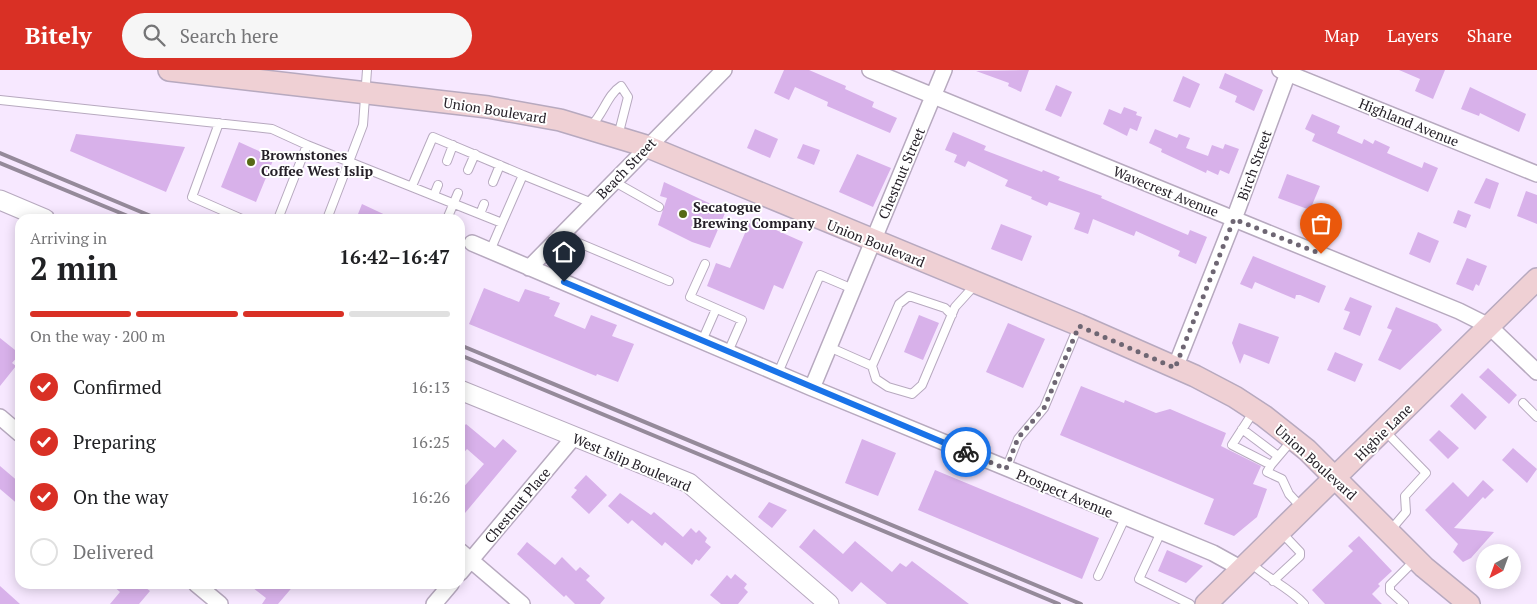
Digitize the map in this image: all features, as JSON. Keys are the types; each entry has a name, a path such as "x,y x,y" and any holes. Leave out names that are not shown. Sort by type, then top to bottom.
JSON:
{"main road":[{"name":"Union Boulevard","path":"169,70 488,107 589,128 646,146 872,242 1079,326 1216,386 1255,409 1294,438 1416,559 1469,604"},
{"name":"Higbie Lane","path":"1206,604 1304,510 1537,279"}],"street":[{"name":"Beach Street","path":"529,268 646,146 724,70"},
{"name":"Wavecrest Avenue","path":"870,70 1459,311 1489,326 1537,372"},
{"name":"Chestnut Street","path":"812,388 944,70"},
{"name":"Highland Avenue","path":"1284,72 1537,174"},
{"name":"Birch Street","path":"1175,368 1234,219 1284,72"},
{"path":"0,200 33,214"},
{"name":"Prospect Avenue","path":"472,243 1006,469 1246,565"},
{"name":"West Islip Boulevard","path":"465,392 689,483 829,604"},
{"path":"0,417 15,430"},
{"name":"Chestnut Place","path":"465,556 574,437"},
{"path":"465,556 522,604"},
{"path":"202,589 220,604"},
{"path":"434,604 447,589"}],"lane":[{"path":"328,214 363,125 367,70"},
{"path":"589,128 604,111 612,92 621,86 628,96 618,136"},
{"path":"0,100 272,129 307,145 502,223"},
{"path":"219,124 192,197 231,214"},
{"path":"412,186 433,137 592,203"},
{"path":"280,214 307,145"},
{"path":"447,161 453,145"},
{"path":"468,170 475,154"},
{"path":"493,182 500,165"},
{"path":"490,251 523,175"},
{"path":"613,181 659,207"},
{"path":"434,196 438,185"},
{"path":"449,214 458,193"},
{"path":"480,214 484,204"},
{"path":"560,235 669,281"},
{"path":"705,264 690,297 742,320 728,352"},
{"path":"778,373 820,275 852,289"},
{"path":"952,315 945,308 908,296 899,304 872,366 876,379 888,387 912,394 922,385 952,315 955,307 976,283"},
{"path":"702,341 716,309"},
{"path":"1006,469 1018,438 1044,408 1079,326"},
{"path":"829,347 872,366"},
{"path":"1523,403 1537,418"},
{"path":"1255,409 1232,445 1271,465"},
{"path":"1242,429 1278,456"},
{"path":"1384,430 1426,473 1405,496 1406,512 1389,532"},
{"path":"1294,438 1267,472 1282,479 1289,494 1304,510"},
{"path":"1098,576 1125,518"},
{"path":"1274,581 1300,556 1300,552 1281,531"},
{"path":"1161,532 1139,579 1190,604"},
{"path":"1404,604 1390,591 1390,585 1416,559"},
{"path":"1246,565 1291,591 1304,604"}],"building":[{"path":"784,70 809,70 846,86 845,89 874,102 872,107 897,118 890,133 827,106 828,102 795,87 789,100 774,93"},
{"path":"1029,70 1021,92 1008,86 1009,83 976,71"},
{"path":"1399,70 1445,70 1433,99 1415,91 1420,79"},
{"path":"1225,73 1263,90 1254,111 1235,102 1237,96 1219,88"},
{"path":"1183,76 1200,84 1190,108 1173,101"},
{"path":"1056,85 1072,92 1061,117 1045,110"},
{"path":"1470,87 1526,114 1519,132 1480,113 1479,116 1461,109"},
{"path":"1124,107 1137,112 1136,115 1142,117 1137,131 1130,128 1127,136 1103,124 1109,109 1121,114"},
{"path":"1312,114 1340,126 1337,133 1362,144 1364,139 1373,144 1375,140 1390,147 1387,153 1422,168 1424,162 1438,168 1428,192 1312,141 1315,134 1305,129"},
{"path":"755,129 778,139 770,158 747,148"},
{"path":"1155,129 1177,138 1179,134 1190,138 1186,148 1208,156 1212,145 1223,149 1225,144 1239,149 1229,174 1220,170 1218,175 1207,170 1206,173 1161,152 1162,149 1149,143"},
{"path":"953,132 986,146 984,150 1060,177 1058,180 1102,196 1101,198 1188,235 1190,230 1207,237 1196,264 1178,256 1180,251 1136,231 1134,236 1093,219 1088,234 1074,229 1080,213 1049,202 1047,206 1031,199 1032,197 1005,186 1008,180 968,161 965,167 954,162 957,155 945,150"},
{"path":"76,134 185,147 166,192 70,151"},
{"path":"239,142 274,158 256,202 221,187"},
{"path":"803,144 820,150 814,165 797,158"},
{"path":"857,154 891,168 873,207 839,192"},
{"path":"1287,174 1320,186 1310,210 1278,198"},
{"path":"1486,178 1499,183 1490,209 1474,203"},
{"name":"Secatogue Brewing Company","path":"664,182 726,211 710,248 692,242 658,225 667,198 660,196"},
{"path":"1526,191 1537,195 1537,224 1517,216"},
{"path":"362,204 383,214 358,214"},
{"path":"1458,210 1471,215 1466,228 1453,223"},
{"path":"751,219 803,242 783,289 774,285 764,310 707,286 716,263 730,268"},
{"path":"1001,224 1032,236 1022,261 991,249"},
{"path":"1418,232 1439,241 1430,263 1409,254"},
{"path":"1253,256 1326,286 1319,303 1300,295 1296,295 1295,299 1255,282 1252,289 1240,284"},
{"path":"1467,258 1487,266 1479,286 1476,284 1473,291 1456,284"},
{"path":"484,288 519,302 525,289 550,297 549,299 560,303 554,316 585,329 591,315 617,325 612,336 634,344 618,382 597,374 596,376 469,324"},
{"path":"1350,297 1372,306 1360,336 1343,329 1350,312 1344,310"},
{"path":"1396,307 1437,324 1442,330 1400,370 1378,360 1392,330 1387,328"},
{"path":"919,315 939,323 923,360 904,352"},
{"path":"1008,323 1045,339 1023,388 986,372"},
{"path":"1239,323 1279,337 1269,364 1244,354 1240,364 1232,343"},
{"path":"0,338 15,350 15,360 12,363 15,367 0,386"},
{"path":"1335,352 1363,364 1355,382 1327,370"},
{"path":"1488,368 1517,395 1509,404 1479,377"},
{"path":"1081,386 1124,403 1125,400 1156,413 1170,409 1226,433 1221,446 1261,466 1253,484 1267,489 1257,517 1234,536 1204,524 1214,499 1060,435"},
{"path":"1462,393 1487,417 1475,430 1450,406"},
{"path":"466,424 495,448 503,439 517,451 465,513 465,485 484,464 467,449 465,451"},
{"path":"1439,430 1459,448 1448,459 1429,440"},
{"path":"862,439 896,453 878,496 845,483"},
{"path":"1513,448 1537,469 1527,483 1502,460"},
{"path":"0,466 15,479 15,502 0,489"},
{"path":"935,470 1099,538 1082,579 918,510"},
{"path":"586,475 607,495 589,514 571,497 577,490 574,488"},
{"path":"1483,480 1494,490 1485,499 1483,497 1454,528 1494,532 1483,544 1476,544 1476,552 1471,558 1463,562 1453,552 1458,544 1425,510 1453,482 1468,497"},
{"path":"620,493 651,515 654,512 683,537 691,528 696,533 699,530 707,538 705,542 711,547 699,561 696,559 692,565 665,542 662,546 632,520 628,524 608,506"},
{"path":"769,502 787,510 772,528 758,517"},
{"path":"814,529 843,554 855,541 892,572 900,563 906,567 912,561 969,604 887,604 861,582 852,592 799,547"},
{"path":"1359,536 1392,571 1378,584 1380,586 1372,594 1382,604 1325,604 1312,590 1353,551 1348,546"},
{"path":"527,542 555,565 562,557 576,571 580,567 590,576 586,580 605,598 600,604 575,604 566,595 564,597 517,554"},
{"path":"1167,550 1203,566 1186,583 1158,571"},
{"path":"735,574 747,584 744,588 748,592 738,604 721,604 710,595 727,575 731,579"},
{"path":"0,586 20,604 0,604"},
{"path":"117,589 147,589 150,591 139,604 110,604 120,592"},
{"path":"254,589 291,589 278,604 262,604 266,598"}],"railway":[{"path":"0,153 146,214"},
{"path":"0,163 123,214"},
{"path":"465,347 1081,604"},
{"path":"465,357 1059,604"}],"way so far":[{"path":"966,452 1006,469 1018,438 1044,408 1079,326 1175,368 1234,219 1321,254"}],"place":[{"name":"Brownstones Coffee West Islip","path":"251,162"},
{"name":"Secatogue Brewing Company","path":"683,214"}],"route":[{"path":"564,282 966,452"}]}
